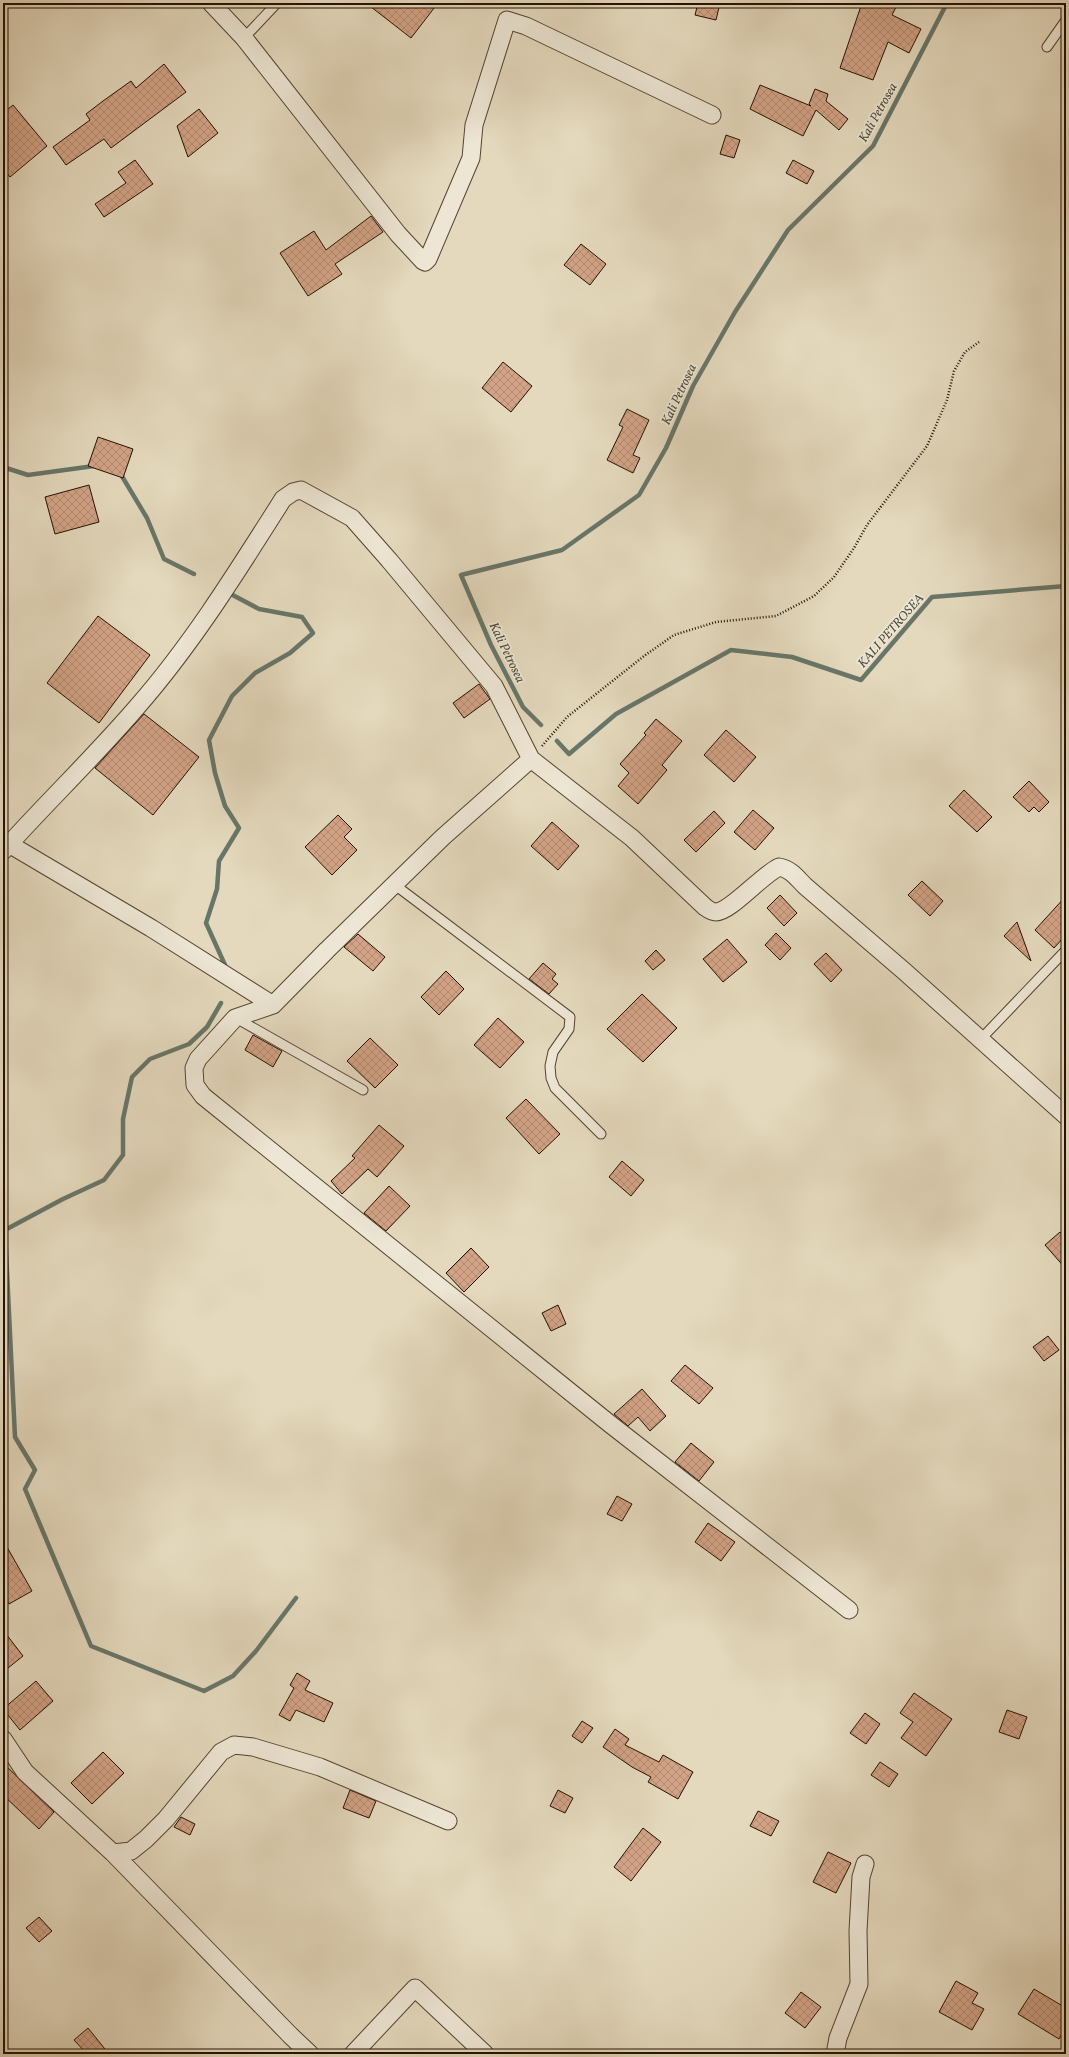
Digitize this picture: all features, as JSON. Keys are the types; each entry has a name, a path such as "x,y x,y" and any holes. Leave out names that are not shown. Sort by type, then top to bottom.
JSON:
{"street":[{"path":"211,3 244,38 398,234 425,262 471,158 474,125 507,20 526,26 712,115"},
{"path":"273,1005 151,928 6,847 138,706 175,661 238,570 283,499 293,492 301,490 352,518 389,560 494,686 530,759 632,838 710,911 720,911 764,876 779,867 785,868 794,874 805,886 1064,1110"},
{"path":"530,759 443,837 273,1005 235,1018 198,1059 194,1068 195,1085 203,1096 610,1424 849,1610"},
{"path":"3,1739 25,1772 113,1853 290,2036 310,2054"},
{"path":"113,1853 131,1851 146,1839 175,1808 221,1752 234,1745 253,1747 320,1767 448,1821"},
{"path":"835,2054 838,2038 859,1984 858,1931 861,1877 865,1864"},
{"path":"353,2054 415,1988 485,2054"}],"lane":[{"path":"244,38 277,3"},
{"path":"1047,47 1066,20"},
{"path":"395,886 570,1017 569,1029 553,1052 550,1066 551,1078 555,1088 601,1134"},
{"path":"981,1039 1066,950"},
{"path":"235,1018 363,1090"}],"path":[{"path":"530,759 568,717 638,661 674,635 716,622 776,616 814,596 834,577 854,548 867,525 927,446 947,400 954,370 964,352 979,342"}],"building":[{"path":"366,3 438,3 411,38"},
{"path":"698,3 720,3 716,20 695,15"},
{"path":"862,3 886,3 896,7 892,15 921,29 909,53 888,42 873,80 840,68"},
{"path":"164,64 186,92 111,148 104,139 66,165 53,147 90,120 86,114 103,101 131,81 136,88"},
{"path":"760,85 811,106 809,104 815,89 828,94 826,101 848,119 839,130 816,110 803,136 750,109"},
{"path":"13,105 47,146 10,177 3,168 3,113"},
{"path":"199,109 218,133 188,157 177,126"},
{"path":"726,135 740,140 734,158 720,154"},
{"path":"135,160 153,184 104,217 95,204 126,183 118,172"},
{"path":"793,160 814,171 807,184 786,173"},
{"path":"371,216 383,232 335,264 342,274 308,296 280,253 314,231 326,250"},
{"path":"581,244 606,264 590,285 564,265"},
{"path":"503,362 532,386 511,412 482,388"},
{"path":"627,409 649,420 633,455 640,458 633,473 607,460 623,427 619,425"},
{"path":"98,437 133,449 123,478 88,466"},
{"path":"89,485 99,522 55,534 45,497"},
{"path":"98,616 150,655 99,723 47,683"},
{"path":"479,684 490,699 464,718 453,703"},
{"path":"144,714 199,757 153,815 95,768"},
{"path":"656,719 682,741 662,765 667,770 638,804 618,786 629,773 620,764 646,735 644,733"},
{"path":"726,730 756,757 734,782 704,755"},
{"path":"1029,781 1049,802 1039,812 1034,807 1029,812 1013,797"},
{"path":"964,790 992,817 977,832 949,806"},
{"path":"753,810 774,828 755,850 734,832"},
{"path":"714,811 725,823 696,852 684,840"},
{"path":"338,815 352,829 344,837 357,850 332,875 305,847"},
{"path":"552,822 579,846 558,870 531,846"},
{"path":"922,881 943,901 930,916 908,895"},
{"path":"780,895 797,913 784,926 767,908"},
{"path":"1066,896 1066,935 1054,948 1035,930"},
{"path":"1017,922 1031,961 1004,936"},
{"path":"776,933 791,948 780,960 765,945"},
{"path":"358,934 385,957 373,971 344,947"},
{"path":"727,939 747,962 723,982 703,959"},
{"path":"656,950 665,960 653,970 645,961"},
{"path":"826,953 842,970 831,982 814,964"},
{"path":"543,963 556,974 552,979 558,984 549,994 529,979"},
{"path":"446,971 464,989 439,1015 421,997"},
{"path":"642,994 677,1028 643,1062 607,1029"},
{"path":"498,1018 524,1042 500,1068 474,1045"},
{"path":"253,1035 282,1051 273,1067 245,1050"},
{"path":"370,1038 398,1065 375,1088 347,1061"},
{"path":"526,1099 560,1134 539,1154 506,1118"},
{"path":"379,1125 404,1146 377,1177 368,1169 342,1194 331,1181 355,1158 352,1156"},
{"path":"622,1161 644,1180 631,1196 609,1177"},
{"path":"389,1186 410,1206 386,1231 364,1213"},
{"path":"1060,1232 1066,1239 1066,1269 1045,1245"},
{"path":"471,1248 489,1267 464,1292 446,1273"},
{"path":"558,1305 566,1324 551,1331 542,1313"},
{"path":"1048,1336 1059,1350 1044,1361 1033,1347"},
{"path":"685,1365 713,1388 699,1404 671,1381"},
{"path":"642,1389 666,1416 650,1431 638,1417 628,1426 614,1414"},
{"path":"691,1443 714,1462 699,1481 675,1462"},
{"path":"617,1496 632,1504 622,1521 607,1514"},
{"path":"708,1523 735,1542 721,1561 695,1542"},
{"path":"3,1540 32,1591 9,1604 3,1593"},
{"path":"3,1630 23,1656 3,1672"},
{"path":"297,1673 310,1681 305,1690 333,1703 324,1722 296,1710 290,1721 279,1715 294,1688 290,1685"},
{"path":"36,1681 53,1701 20,1730 3,1709"},
{"path":"914,1693 952,1719 926,1756 901,1738 913,1722 900,1713"},
{"path":"1007,1710 1027,1717 1019,1739 999,1732"},
{"path":"865,1713 880,1724 866,1744 850,1733"},
{"path":"582,1721 593,1728 582,1743 572,1736"},
{"path":"615,1729 629,1739 625,1745 659,1762 663,1755 693,1772 678,1799 648,1782 651,1777 632,1767 603,1747"},
{"path":"103,1752 124,1773 92,1804 71,1783"},
{"path":"880,1762 898,1774 889,1787 871,1775"},
{"path":"3,1763 54,1812 39,1829 3,1795"},
{"path":"350,1790 376,1801 369,1818 343,1808"},
{"path":"558,1790 573,1798 565,1813 550,1806"},
{"path":"758,1811 779,1821 771,1836 750,1826"},
{"path":"181,1817 195,1824 190,1835 174,1827"},
{"path":"643,1828 661,1842 631,1881 614,1867"},
{"path":"828,1852 851,1863 836,1893 813,1882"},
{"path":"39,1917 52,1931 39,1942 26,1928"},
{"path":"956,1981 978,1993 972,2003 984,2009 972,2030 939,2012"},
{"path":"1034,1989 1066,2008 1066,2027 1059,2039 1018,2014"},
{"path":"801,1992 821,2007 805,2028 785,2013"},
{"path":"88,2028 109,2054 87,2054 74,2040"}],"waterway":[{"name":"Kali Petrosea","path":"541,725 523,707 491,645 461,575 562,550 639,495 666,448 693,386 735,312 788,230 873,146 947,3"},
{"path":"3,467 28,475 94,466"},
{"path":"120,473 147,518 164,559 194,574"},
{"name":"KALI PETROSEA","path":"557,741 569,754 616,714 731,650 792,657 861,680 932,597 1066,586"},
{"path":"225,970 225,965 206,923 217,889 219,861 239,828 225,806 215,773 209,740 232,696 255,673 290,653 313,633 302,617 259,609 227,592"},
{"path":"221,1003 207,1027 189,1044 150,1059 132,1077 123,1119 123,1155 104,1180 63,1199 5,1230 15,1437 35,1470 25,1489 91,1646 204,1691 233,1676 256,1651 296,1598"}]}
